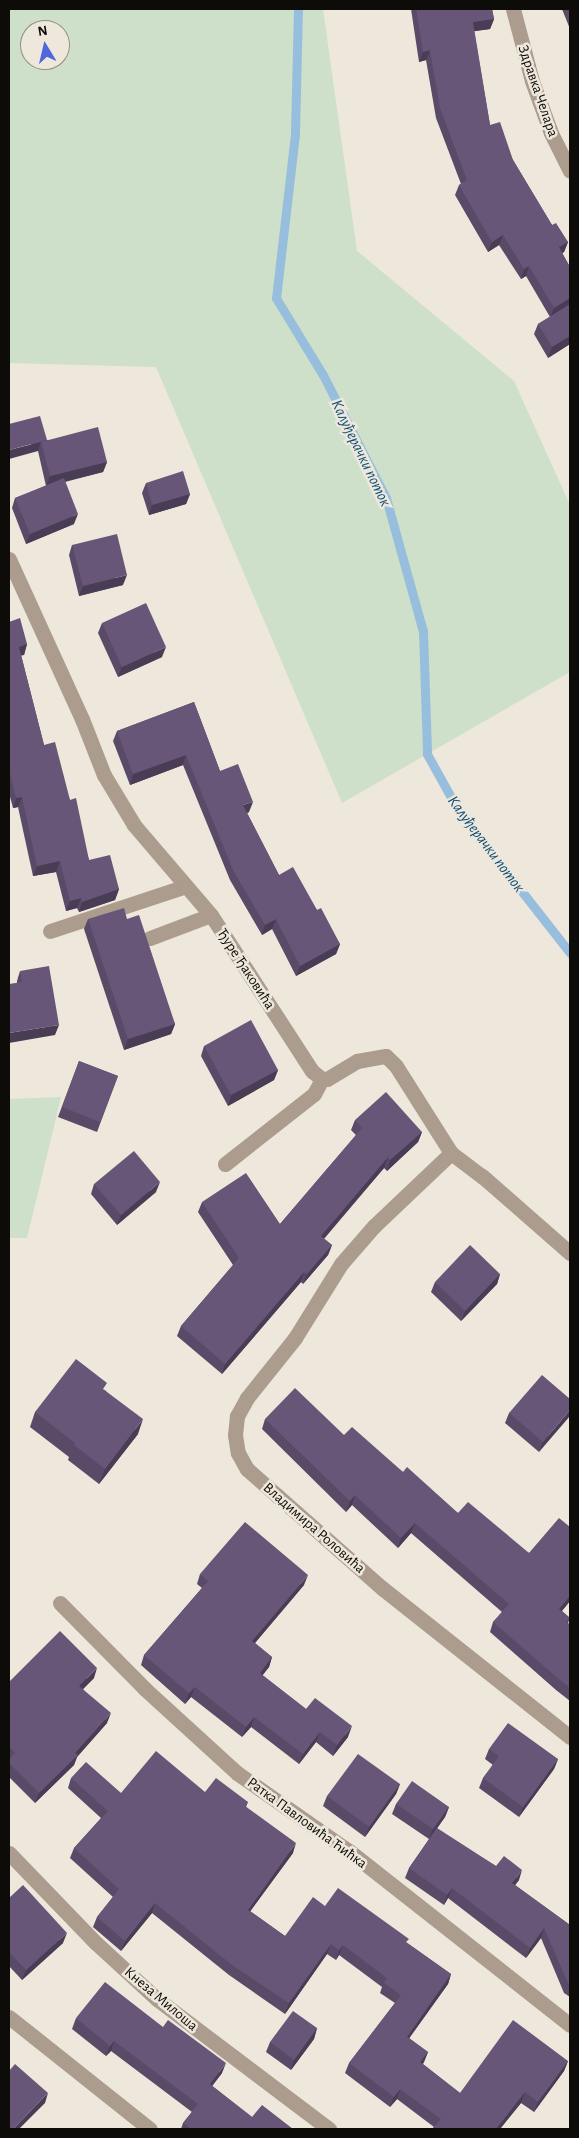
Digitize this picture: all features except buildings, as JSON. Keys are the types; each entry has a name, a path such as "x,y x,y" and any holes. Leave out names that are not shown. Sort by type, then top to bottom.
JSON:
{"street":[{"name":"Здравка Челара","path":"513,9 532,81 551,133 570,171"},
{"name":"Ђуре Ђаковића","path":"9,559 82,719 104,775 134,825 211,915 312,1072 322,1079"},
{"path":"50,931 186,886"},
{"path":"150,938 211,915"},
{"path":"225,1164 314,1094 322,1079 333,1078 357,1061 386,1056 396,1066 451,1153 482,1176 570,1253"},
{"name":"Владимира Роловића","path":"451,1153 374,1226 341,1264 295,1338 246,1398 237,1416 235,1435 238,1453 247,1469 382,1588 570,1736"},
{"name":"Ратка Павловића Ћићка","path":"60,1603 145,1689 237,1773 348,1851 570,2025"},
{"name":"Кнеза Милоша","path":"9,1853 96,1943 158,1999 328,2129"},
{"path":"9,2017 150,2129"}],"green space":[{"path":"9,9 323,9 357,251 514,381 570,505 570,672 342,803 156,367 9,363"},
{"path":"61,1097 27,1238 9,1238 9,1099"}],"waterway":[{"name":"Калуђерачки поток","path":"298,9 295,134 276,298 323,375 386,498 423,631 427,754 458,810 570,953"}]}
